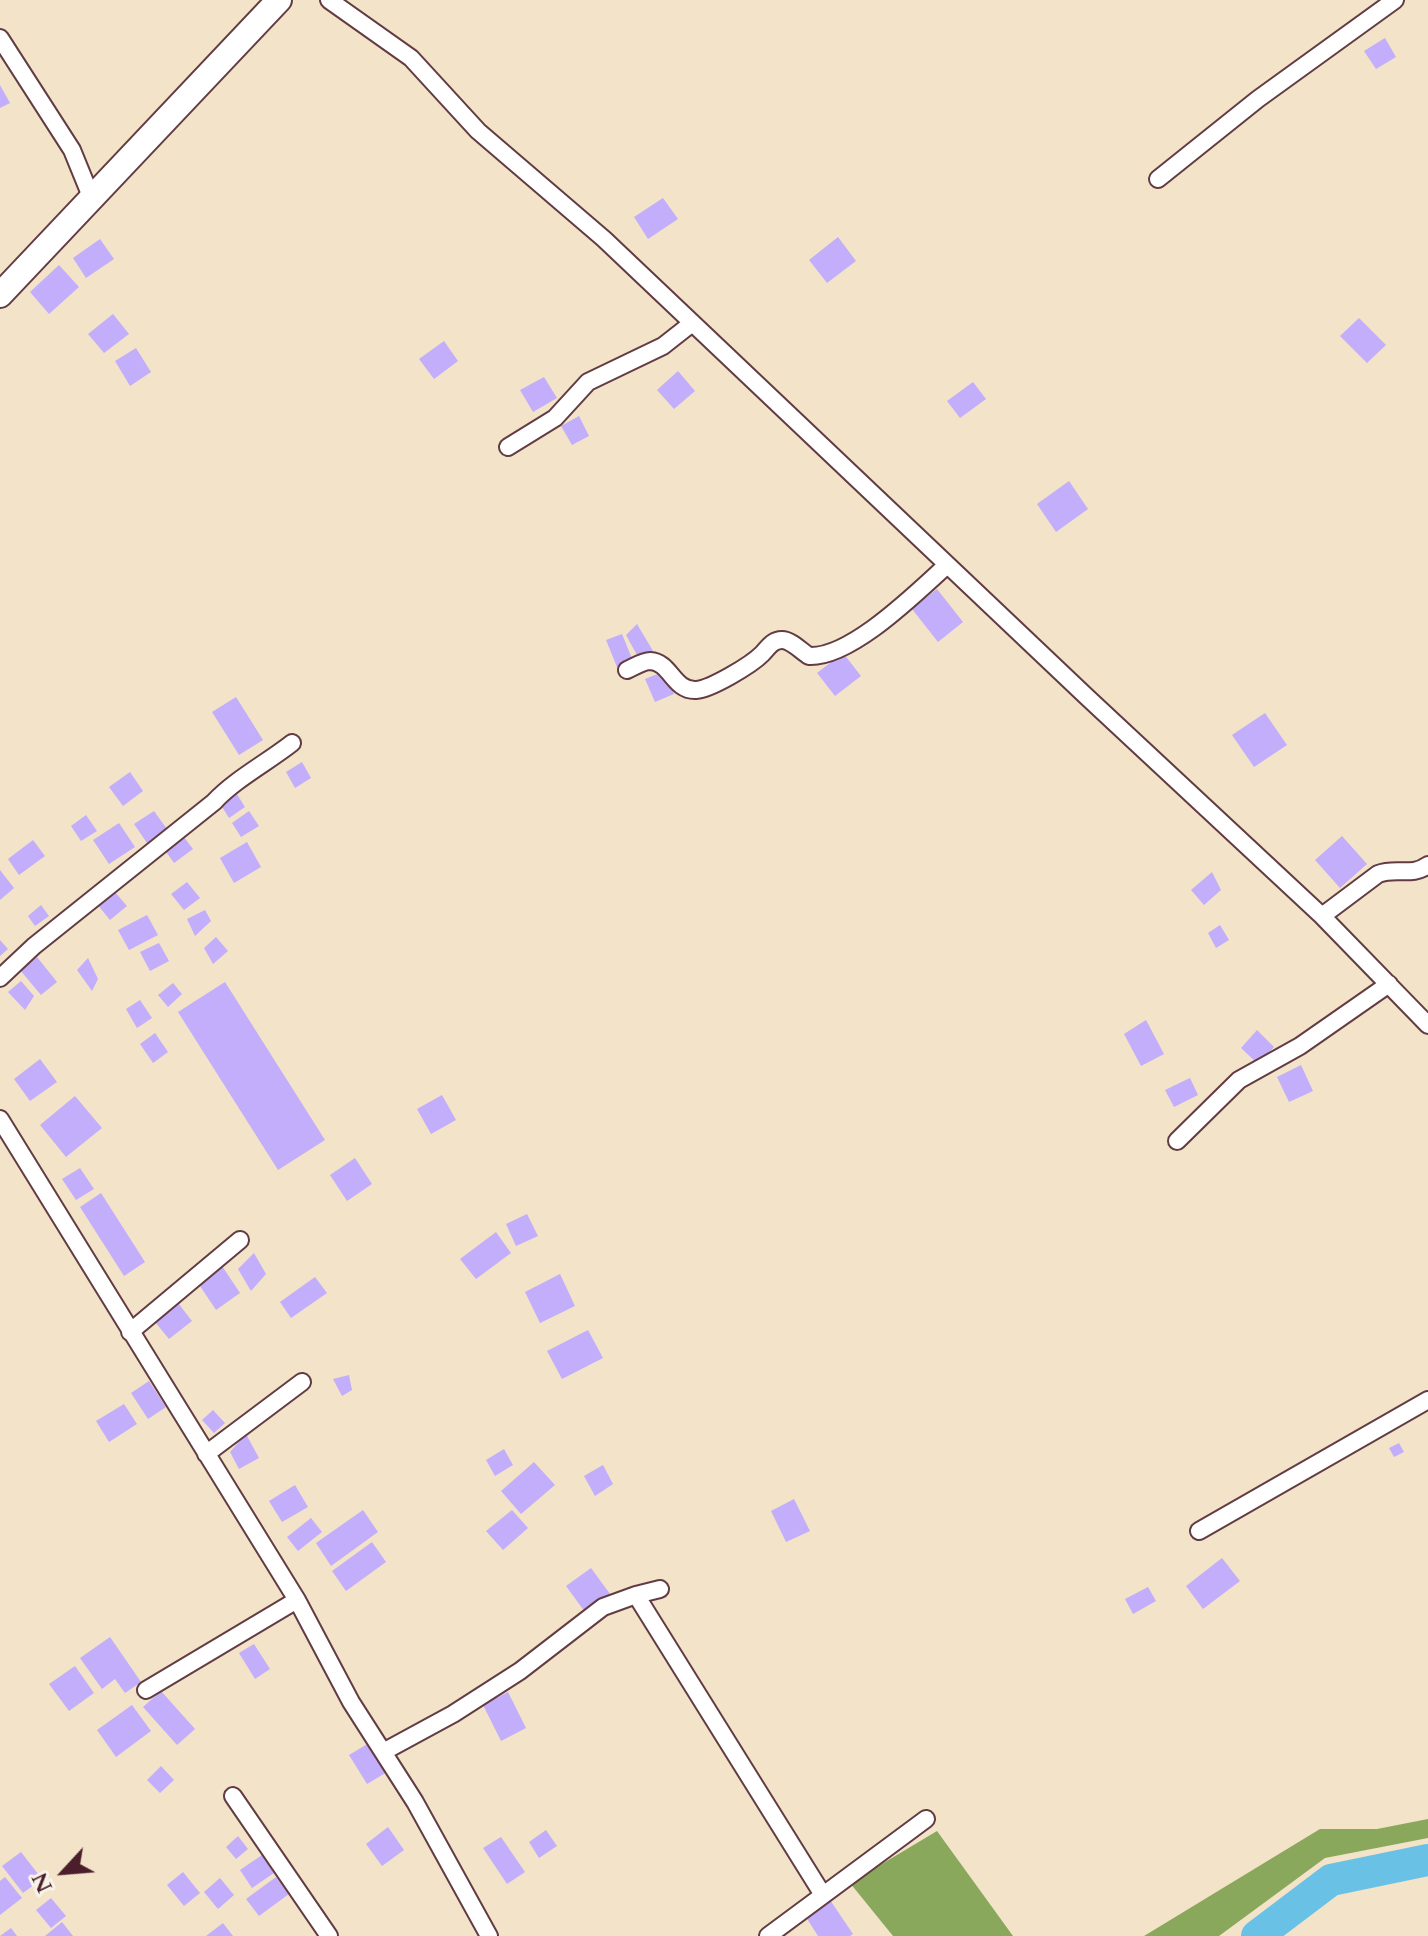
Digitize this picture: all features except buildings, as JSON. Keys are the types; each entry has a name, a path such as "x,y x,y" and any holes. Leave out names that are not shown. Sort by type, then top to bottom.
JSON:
{"street":[{"path":"329,0 411,58 478,131 604,239 1322,916 1428,1025"},
{"path":"1158,179 1258,99 1395,0"},
{"path":"0,295 92,199 268,5"},
{"path":"0,38 72,150 92,199"},
{"path":"508,447 555,418 588,382 663,346 691,324"},
{"path":"627,670 648,661 654,662 660,664 684,689 696,690 708,688 780,640 791,643 809,656 829,654 843,648 897,610 947,565"},
{"path":"0,978 34,946 224,791 264,766 292,743"},
{"path":"1322,916 1378,874 1389,870 1413,873 1428,865"},
{"path":"1177,1141 1239,1080 1300,1046 1389,984"},
{"path":"0,1119 297,1600 351,1702 415,1802 489,1936"},
{"path":"130,1332 240,1240"},
{"path":"206,1454 302,1382"},
{"path":"1199,1531 1428,1400"},
{"path":"383,1752 453,1714 520,1671 582,1620 603,1607 660,1589"},
{"path":"636,1595 823,1895"},
{"path":"146,1690 297,1600"},
{"path":"233,1796 329,1936"},
{"path":"768,1936 926,1819"}],"green space":[{"path":"1428,1819 1428,1838 1325,1858 1219,1936 1144,1936 1320,1829 1377,1829"},
{"path":"937,1831 1013,1936 893,1936 850,1883"}],"waterway":[{"path":"1257,1936 1331,1880 1428,1860"}]}
